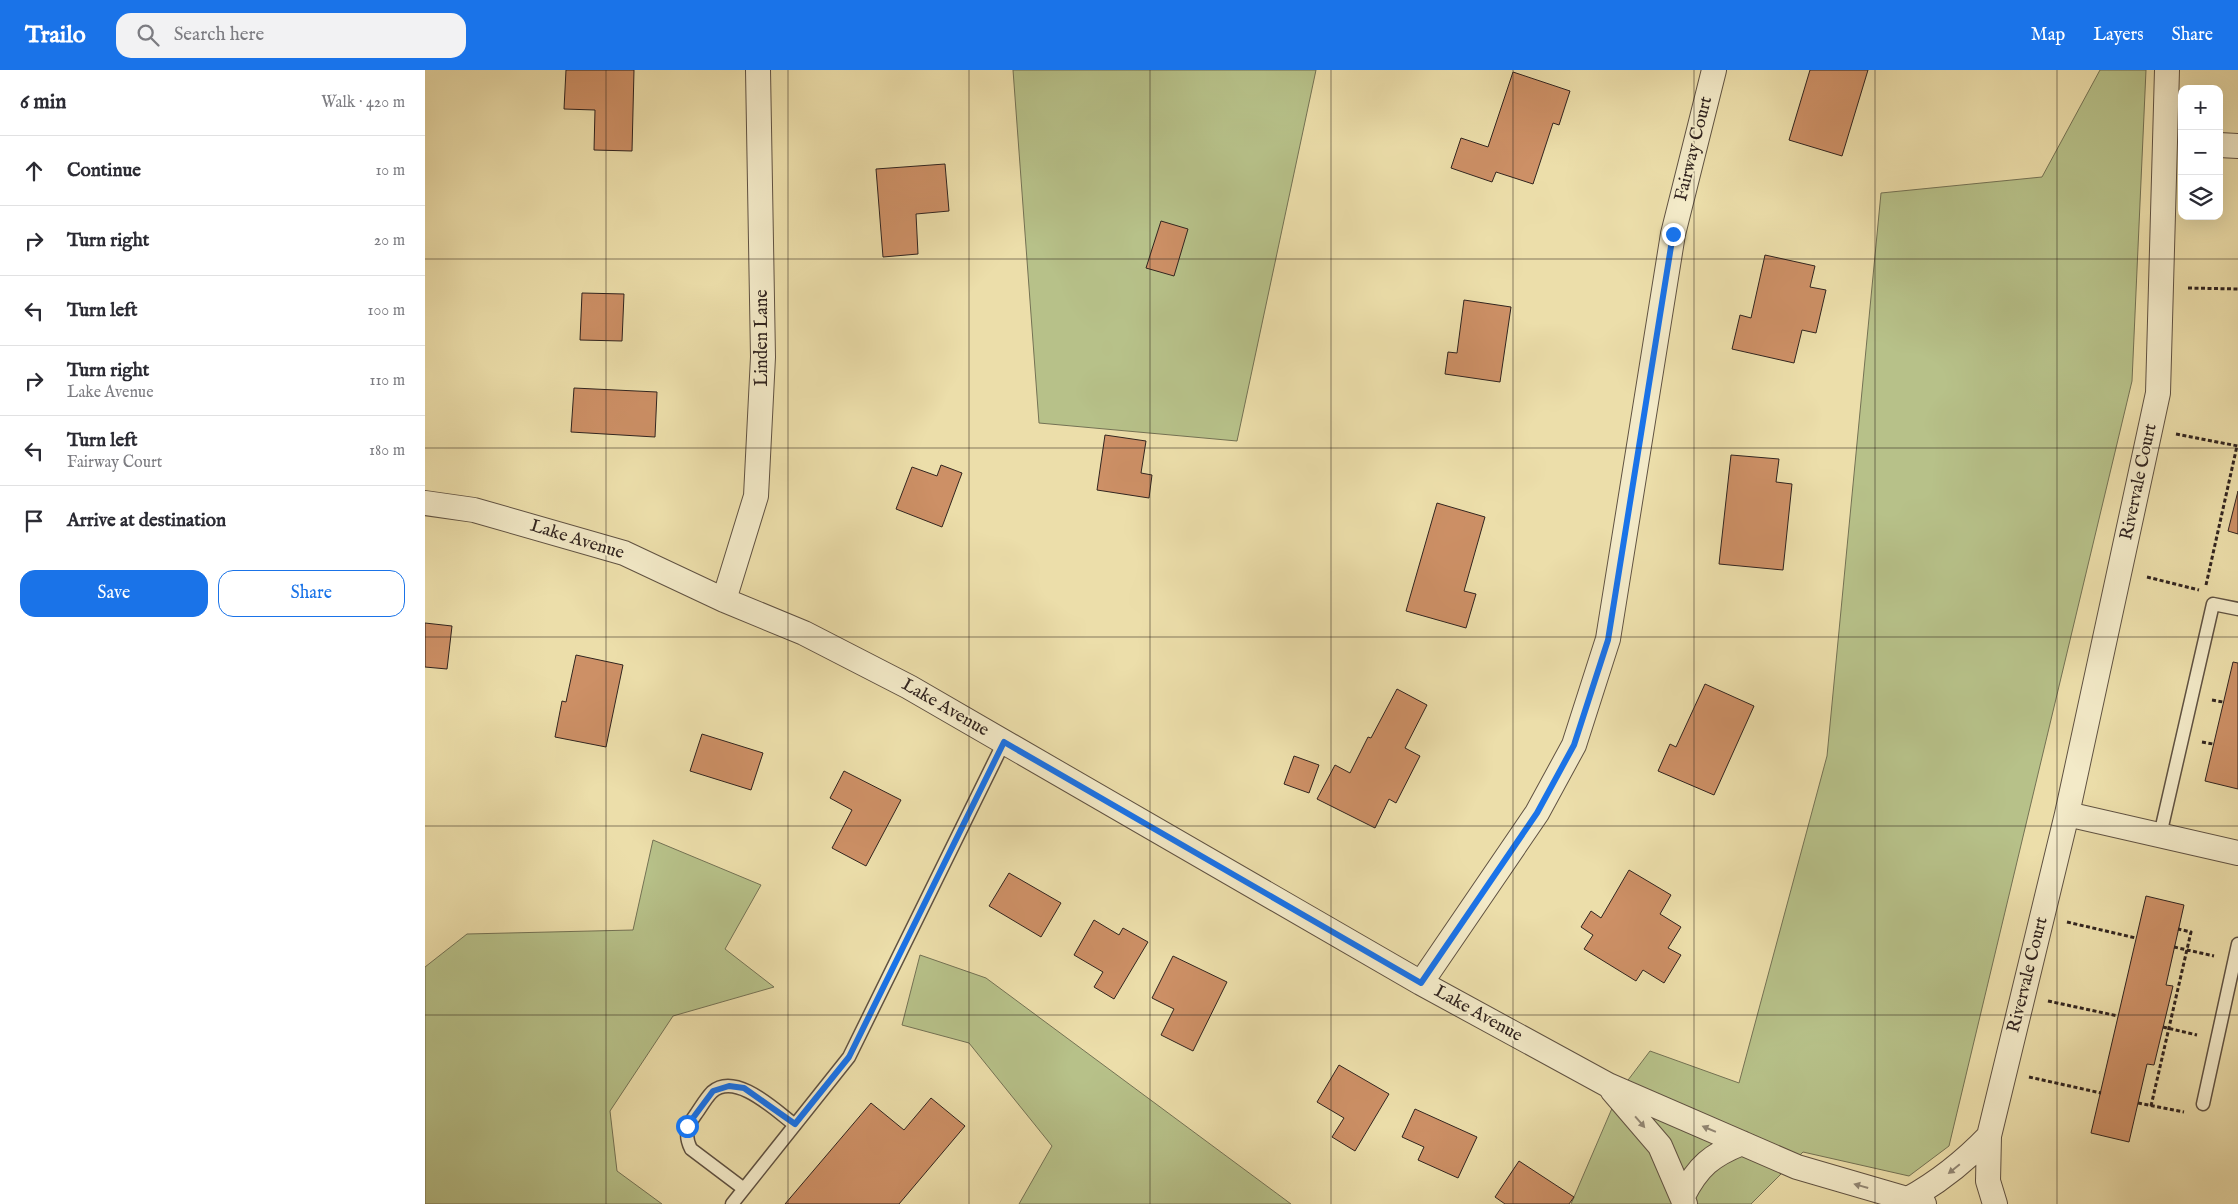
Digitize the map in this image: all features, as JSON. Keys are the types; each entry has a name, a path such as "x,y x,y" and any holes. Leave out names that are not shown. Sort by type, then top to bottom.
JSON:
{"street":[{"name":"Linden Lane","path":"724,600 756,496 763,357 758,70"},
{"name":"Fairway Court","path":"1421,983 1537,813 1574,745 1608,640 1673,234 1714,70"},
{"name":"Rivervale Court","path":"1995,1204 1988,1181 1989,1136 2067,814 2158,393 2162,287 2174,145 2167,70"},
{"path":"2223,146 2238,146"},
{"name":"Lake Avenue","path":"425,503 475,510 624,553 724,600 822,642 909,687 1421,983 1608,1085 1797,1167 1916,1202"},
{"path":"2067,814 2238,853"},
{"path":"1608,1085 1660,1146 1684,1200"},
{"path":"1916,1202 1989,1136"},
{"path":"1684,1200 1691,1179 1702,1166 1720,1152 1742,1143"}],"lane":[{"path":"2160,835 2213,604 2238,610"},
{"path":"732,1204 849,1057 1004,742"},
{"path":"2203,1104 2238,944"},
{"path":"744,1189 691,1148 687,1140 687,1126 713,1091 729,1086 744,1088 795,1124"}],"path":[{"path":"2162,287 2238,289"},
{"path":"2147,577 2205,592 2237,446 2151,429"},
{"path":"2042,916 2136,938"},
{"path":"2151,1106 2191,932 2178,929"},
{"path":"2174,947 2234,961"},
{"path":"2023,996 2118,1016"},
{"path":"2163,1027 2217,1040"},
{"path":"2004,1071 2101,1093"},
{"path":"2138,1103 2182,1112 2203,1104"}],"green space":[{"path":"1013,70 1316,70 1237,441 1039,423"},
{"path":"2100,70 2146,70 2132,381 1949,1146 1909,1176 1803,1152 1751,1204 1571,1204 1619,1092 1650,1051 1739,1083 1827,756 1881,193 2042,177"},
{"path":"653,840 761,885 725,949 774,987 673,1016 610,1111 617,1171 662,1204 425,1204 425,967 467,934 633,930"},
{"path":"920,955 986,978 1291,1204 1019,1204 1052,1146 969,1043 902,1025"}],"building":[{"path":"566,70 634,70 632,151 594,150 595,110 564,109"},
{"path":"1810,70 1868,70 1842,156 1789,140"},
{"path":"1513,72 1570,91 1559,125 1553,123 1533,184 1496,172 1492,182 1451,168 1461,138 1488,147"},
{"path":"945,164 949,211 916,214 918,254 883,257 876,169"},
{"path":"1161,221 1188,229 1174,276 1146,268"},
{"path":"1765,255 1815,266 1810,287 1826,290 1816,333 1802,330 1794,363 1732,349 1740,315 1751,318"},
{"path":"582,293 624,294 622,341 580,340"},
{"path":"1464,300 1511,307 1500,382 1445,374 1448,352 1457,353"},
{"path":"574,388 657,392 655,437 571,432"},
{"path":"1105,435 1146,441 1141,473 1152,475 1149,498 1097,490"},
{"path":"1731,455 1779,459 1776,482 1792,484 1783,570 1719,564"},
{"path":"941,465 962,473 942,527 896,509 912,467 937,476"},
{"path":"2238,491 2238,534 2228,531"},
{"path":"1437,503 1485,517 1464,591 1476,594 1466,628 1406,611"},
{"path":"425,623 452,626 447,669 425,667"},
{"path":"576,655 623,665 606,747 555,737 562,701 566,702"},
{"path":"2233,662 2238,663 2238,789 2205,781"},
{"path":"1705,684 1754,706 1714,795 1658,771 1670,744 1676,747"},
{"path":"1397,689 1427,705 1405,748 1420,756 1396,803 1389,799 1375,828 1317,799 1335,765 1350,773 1368,737 1371,738"},
{"path":"702,734 763,753 751,790 690,771"},
{"path":"1294,756 1319,765 1309,793 1284,784"},
{"path":"844,771 901,800 866,866 832,848 852,810 830,798"},
{"path":"1629,870 1671,895 1660,914 1681,927 1668,948 1681,955 1664,983 1643,970 1636,981 1584,949 1593,935 1581,927 1591,911 1601,918"},
{"path":"1009,873 1061,903 1041,937 989,906"},
{"path":"2146,896 2184,905 2166,985 2173,986 2154,1065 2147,1064 2129,1142 2091,1133"},
{"path":"1094,920 1119,935 1123,928 1148,942 1114,999 1094,987 1103,972 1074,955"},
{"path":"1173,956 1227,982 1193,1051 1161,1035 1174,1009 1152,998"},
{"path":"1339,1065 1389,1094 1355,1151 1332,1137 1344,1118 1317,1102"},
{"path":"931,1098 965,1126 899,1204 785,1204 871,1103 904,1130"},
{"path":"1415,1109 1477,1137 1458,1178 1418,1160 1424,1147 1402,1137"},
{"path":"1519,1161 1574,1197 1569,1204 1505,1204 1495,1197"}],"route":[{"path":"687,1126 713,1091 729,1086 744,1088 795,1124 849,1057 1004,742 1421,983 1537,813 1574,745 1608,640 1673,234"}]}
